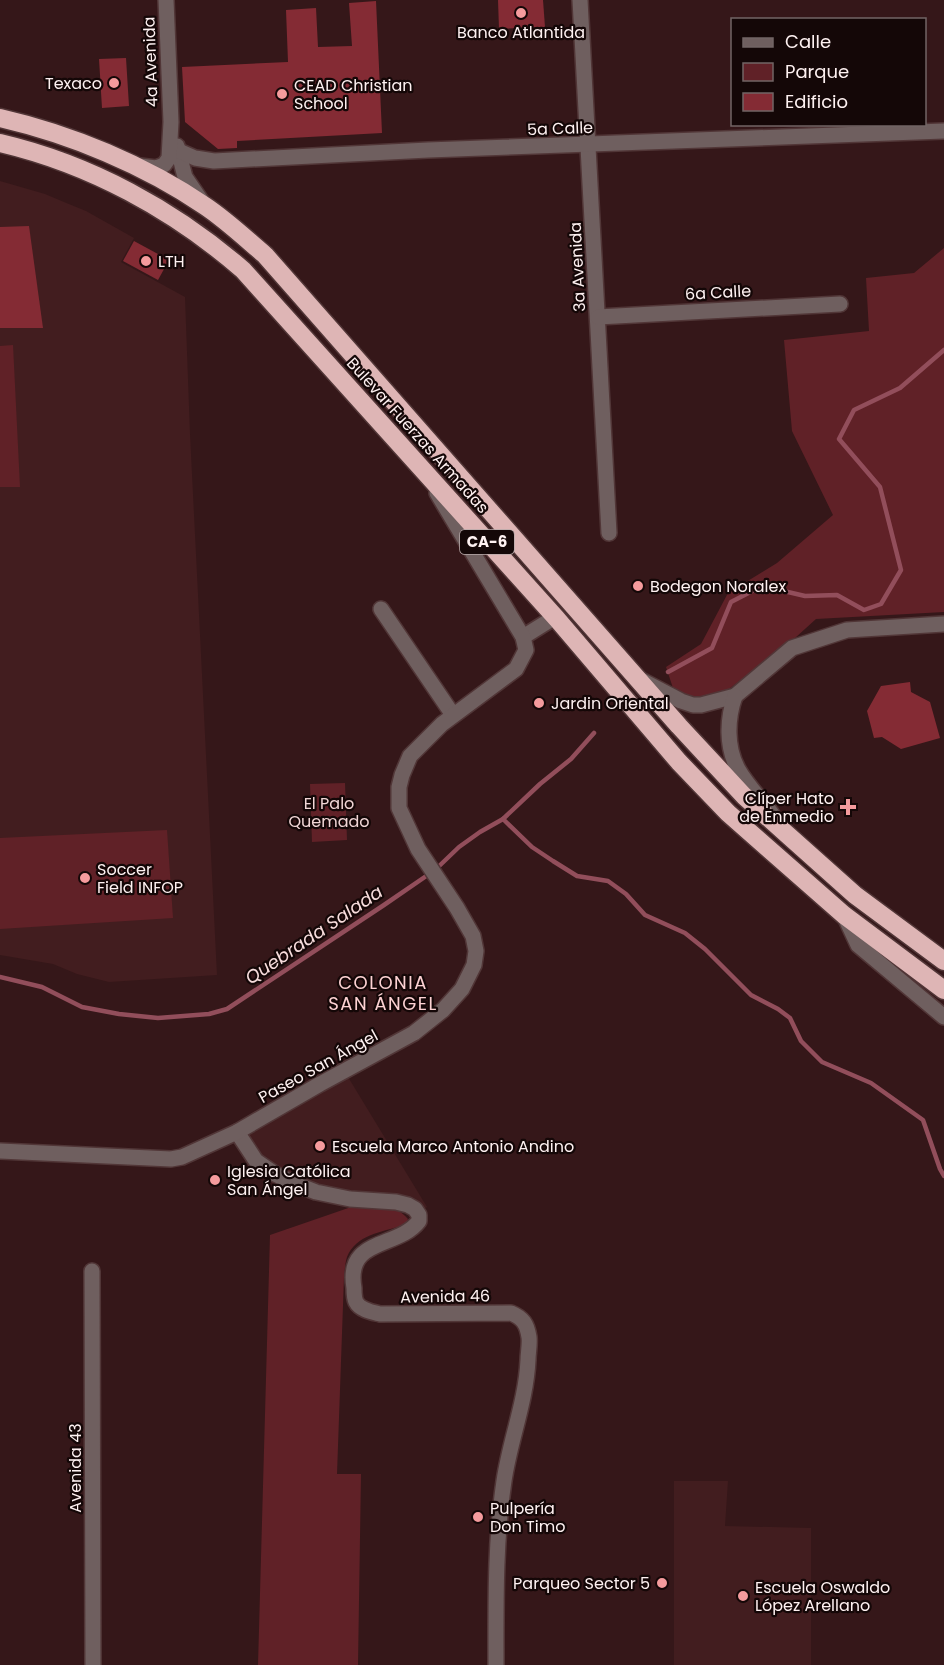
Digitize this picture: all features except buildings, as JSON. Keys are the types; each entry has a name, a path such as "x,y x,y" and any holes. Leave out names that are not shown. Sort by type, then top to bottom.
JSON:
{"highway":[{"name":"Bulevar Fuerzas Armadas","path":"0,118 46,130 128,163 205,206 265,255 679,726 744,796 855,894 944,961"},
{"name":"Bulevar Fuerzas Armadas","path":"0,143 46,156 105,179 146,201 214,245 243,270 555,617 679,762 721,806 844,915 944,990"}],"street":[{"name":"4a Avenida","path":"128,163 156,168 164,165 169,158 171,122 166,0"},
{"name":"3a Avenida","path":"580,0 609,533"},
{"name":"4a Avenida","path":"171,122 185,177 205,206"},
{"name":"5a Calle","path":"178,151 195,158 214,161 428,150 944,131"},
{"name":"6a Calle","path":"598,317 840,304"},
{"path":"424,471 523,637 555,617"},
{"path":"381,609 453,715"},
{"path":"639,679 681,701 693,705 709,703 735,696 792,648 847,630 944,624"},
{"name":"Paseo San Ángel","path":"0,1152 171,1160 182,1157 237,1131 414,1033 443,1010 462,989 474,965 476,951 473,936 418,849 399,808 399,787 410,756 442,724 516,669 526,650 523,637"},
{"path":"735,696 728,726 730,743 738,768 790,837"},
{"path":"844,915 858,945 944,1017"},
{"name":"Avenida 46","path":"237,1131 256,1161 293,1183 316,1192 396,1202 415,1209 420,1221 414,1228 368,1249 356,1260 352,1278 356,1302 366,1310 380,1314 511,1313 520,1317 525,1324 529,1338 527,1375 522,1408 504,1478 500,1511 496,1665"},
{"name":"Avenida 43","path":"92,1271 93,1665"}],"shaded area":[{"path":"0,181 45,194 86,211 134,238 121,262 185,297 217,975 109,982 77,974 53,964 0,955"},
{"name":"Escuela Marco Antonio Andino","path":"348,1077 427,1207 420,1212 320,1191 257,1157 243,1135"},
{"name":"Escuela Oswaldo López Arellano","path":"674,1481 728,1481 725,1526 811,1528 811,1665 674,1665"}],"green space":[{"path":"944,248 944,612 816,619 729,689 696,699 673,688 666,667 701,644 728,593 777,563 833,515 792,431 784,340 869,331 866,278 914,273"},
{"path":"13,345 20,487 0,487 0,346"},
{"name":"El Palo Quemado","path":"345,783 347,840 312,842 310,784"},
{"name":"Soccer Field INFOP","path":"167,830 173,918 0,929 0,838"},
{"path":"357,1205 391,1207 408,1219 401,1226 377,1233 356,1244 347,1257 345,1267 337,1474 361,1474 358,1665 258,1665 270,1235"}],"waterway":[{"name":"Quebrada Salada","path":"668,672 712,648 731,602 762,586 805,596 837,595 864,610 881,604 901,570 880,487 839,439 854,410 900,388 944,350"},
{"name":"Quebrada Salada","path":"0,977 42,987 82,1007 119,1014 158,1018 209,1014 227,1009 435,870 459,847 503,819 571,759 594,733"},
{"path":"503,819 532,847 553,861 577,876 608,881 626,894 645,915 685,933 705,949 751,995 790,1018 801,1041 822,1062 871,1083 923,1120 944,1176"}],"place":[{"name":"Banco Atlantida","path":"521,13"},
{"name":"Texaco","path":"114,83"},
{"name":"CEAD Christian School","path":"282,94"},
{"name":"LTH","path":"146,261"},
{"name":"Bodegon Noralex","path":"638,586"},
{"name":"Jardin Oriental","path":"539,703"},
{"name":"Clíper Hato de Enmedio","path":"848,807"},
{"name":"Soccer Field INFOP","path":"85,878"},
{"name":"Escuela Marco Antonio Andino","path":"320,1146"},
{"name":"Iglesia Católica San Ángel","path":"215,1180"},
{"name":"Pulpería Don Timo","path":"478,1517"},
{"name":"Parqueo Sector 5","path":"662,1583"},
{"name":"Escuela Oswaldo López Arellano","path":"743,1596"}],"district":[{"name":"COLONIA SAN ÁNGEL","path":"383,993"}]}
